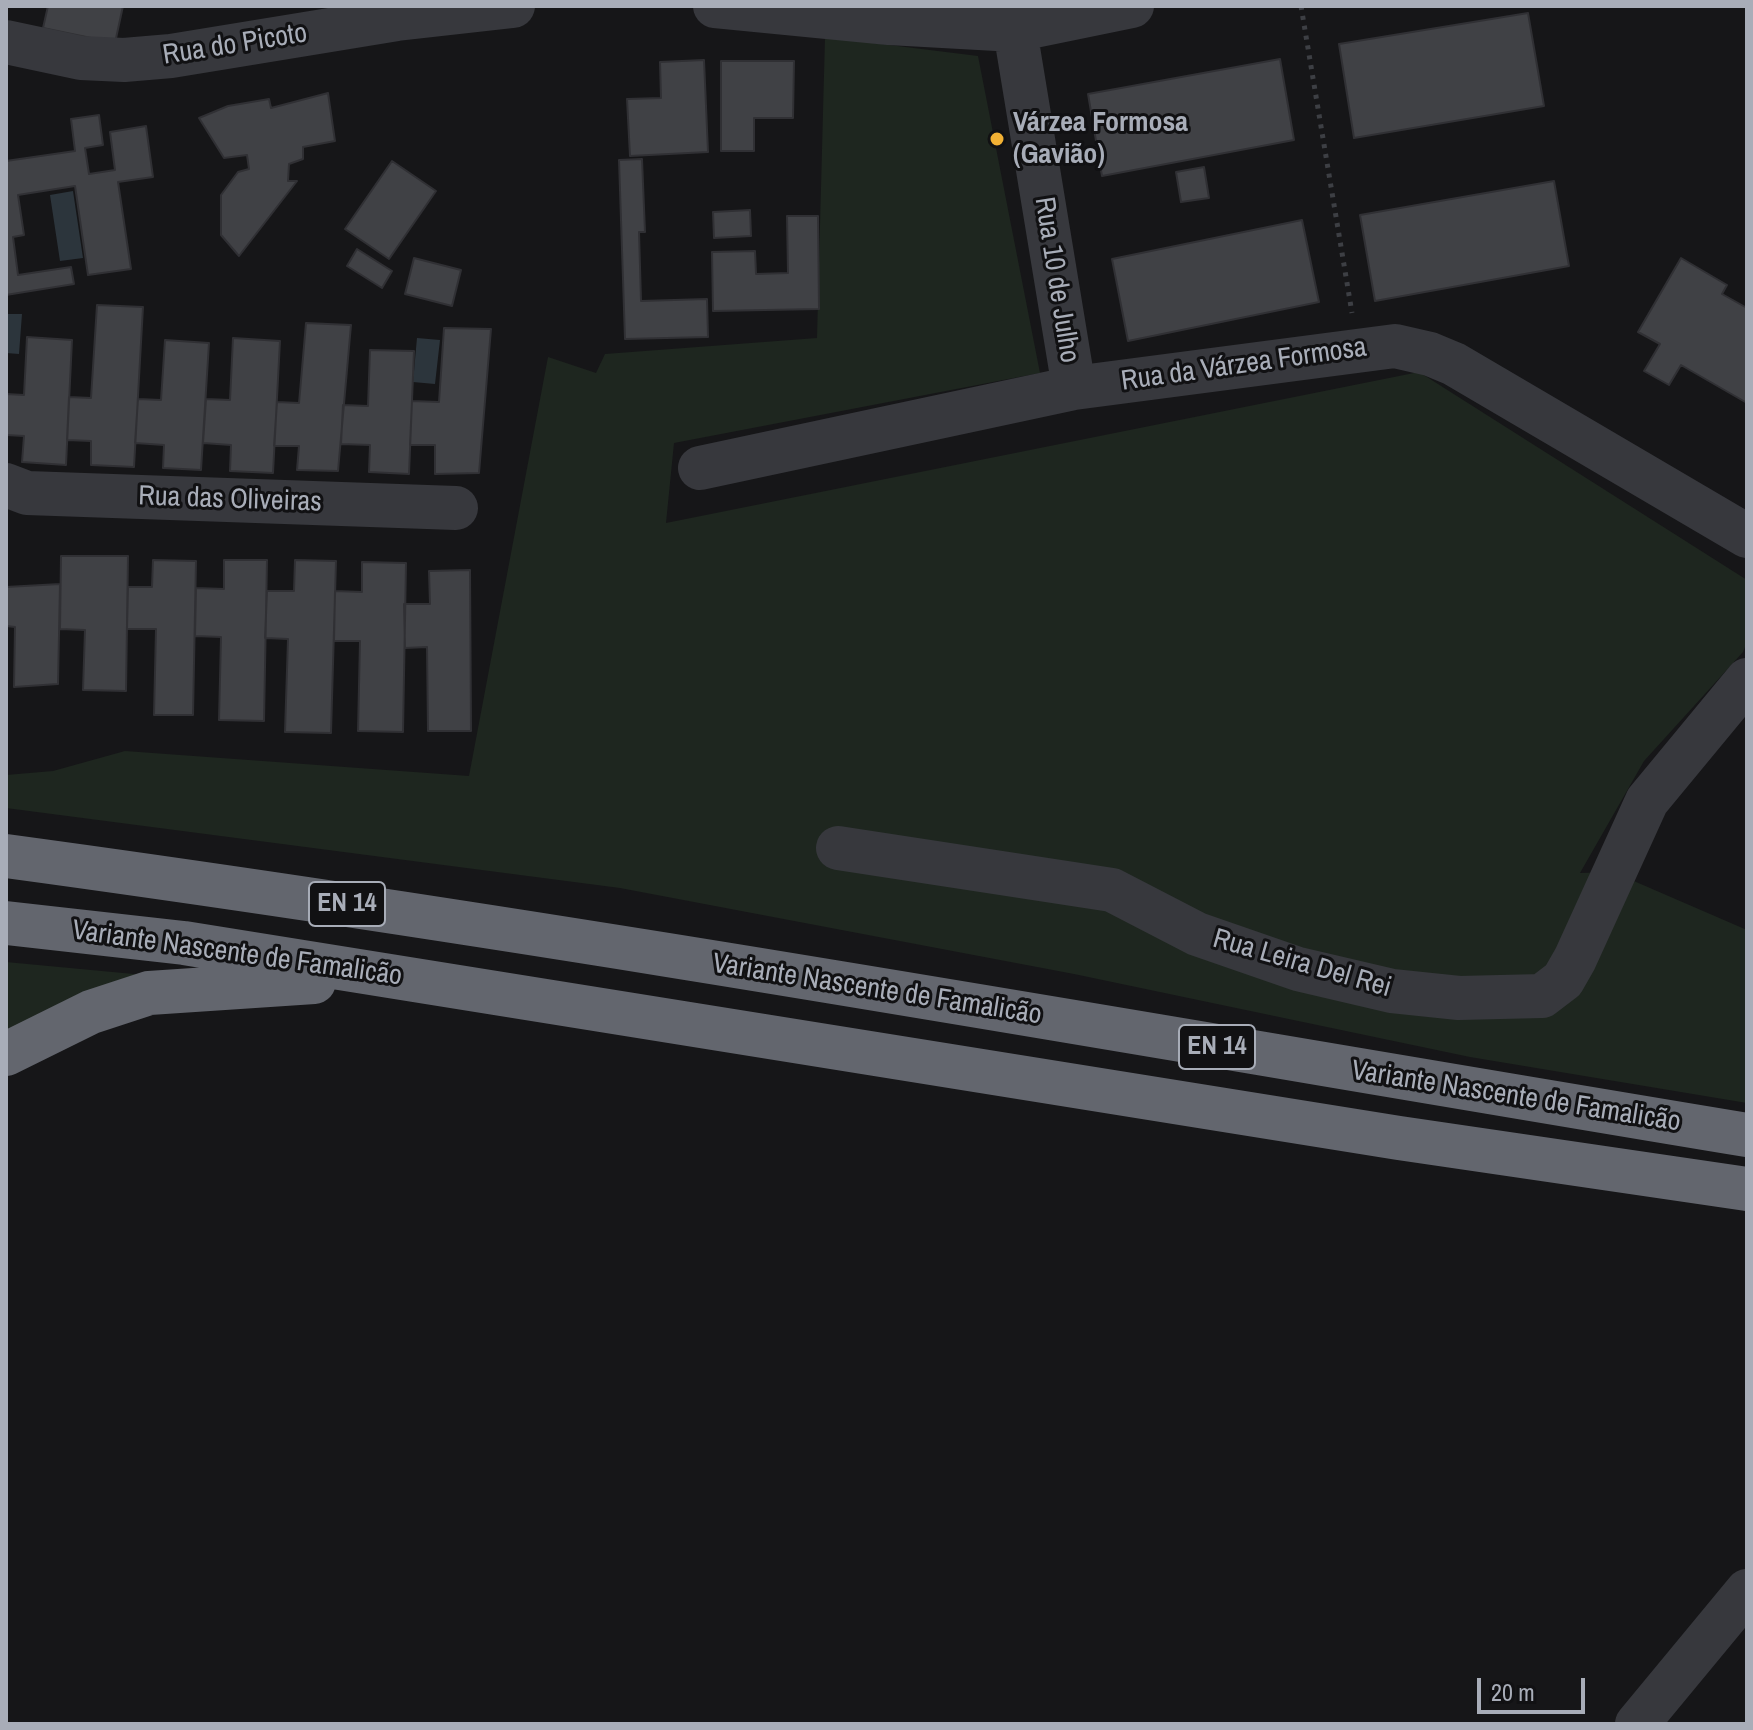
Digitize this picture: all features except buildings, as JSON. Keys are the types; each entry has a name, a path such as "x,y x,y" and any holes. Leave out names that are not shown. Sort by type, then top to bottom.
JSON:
{"highway":[{"name":"Variante Nascente de Famalicão","path":"6,856 262,891 687,958 1747,1135"},
{"name":"Variante Nascente de Famalicão","path":"6,923 184,943 1383,1136 1747,1189"},
{"path":"6,1054 91,1012 149,993 405,978"}],"street":[{"name":"Rua do Picoto","path":"6,42 81,58 124,60 171,56 292,21 397,19 513,6"},
{"path":"715,6 889,23 1015,30 1132,6"},
{"name":"Rua 10 de Julho","path":"1015,30 1074,388"},
{"name":"Rua da Várzea Formosa","path":"700,468 1074,388 1380,346 1411,348 1454,364 1747,536"},
{"name":"Rua das Oliveiras","path":"6,485 27,493 43,494 456,508"},
{"name":"Rua Leira Del Rei","path":"838,848 1112,890 1197,934 1298,969 1392,991 1459,998 1542,996 1563,980 1575,959 1647,801 1747,680"},
{"path":"1637,1724 1747,1591"}],"path":[{"path":"1301,6 1345,270"}],"shaded area":[{"path":"825,37 978,56 1040,373 674,443 666,523 1419,372 1747,580 1747,642 1743,652 1644,761 1580,873 1613,872 1747,930 1747,1103 1470,1057 1074,974 620,888 6,808 6,775 53,771 125,751 469,776 548,357 596,373 605,354 817,338"},
{"path":"73,191 83,258 60,261 50,195"},
{"path":"6,314 22,314 19,354 6,353"},
{"path":"417,338 440,340 435,384 413,382"},
{"path":"6,962 155,976 6,1037"}],"place":[{"name":"Várzea Formosa (Gavião)","path":"997,139"}]}
